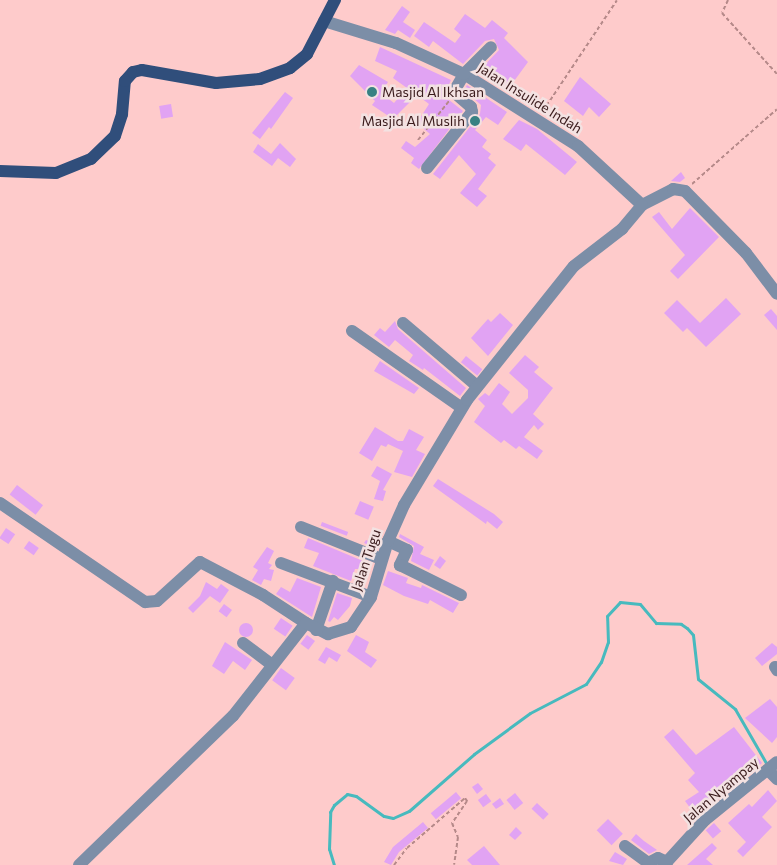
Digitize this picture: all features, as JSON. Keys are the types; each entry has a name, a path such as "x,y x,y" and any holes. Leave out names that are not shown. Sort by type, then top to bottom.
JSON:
{"main road":[{"path":"0,171 56,172 91,159 115,136 122,114 125,81 133,72 142,70 216,83 260,79 302,61 335,0"}],"street":[{"name":"Jalan Insulide Indah","path":"324,20 396,43 464,74 578,146 642,205"},
{"path":"427,168 472,112 471,107 456,93 464,74 491,47"},
{"path":"642,205 673,189 685,191 746,252 777,294"},
{"name":"Jalan Tugu","path":"311,627 334,633 351,627 371,597 381,559 404,505 477,386 574,266 622,229 642,205"},
{"path":"403,323 477,386"},
{"path":"352,330 462,408"},
{"path":"0,503 145,602 156,600 200,562 263,595 311,627"},
{"path":"301,527 381,559"},
{"path":"388,540 407,550 400,565 461,595"},
{"path":"281,563 371,597"},
{"path":"79,865 233,716 272,664 311,627 332,581"},
{"path":"244,643 272,664"},
{"name":"Jalan Nyampay","path":"666,864 705,820 774,770"},
{"path":"625,846 648,863 658,858 666,864"}],"path":[{"path":"538,119 617,0"},
{"path":"728,0 722,13 777,74"},
{"path":"418,140 456,93"},
{"path":"685,191 777,109"},
{"path":"394,865 407,848 465,798 467,802 452,823 458,837 454,865"}],"building":[{"path":"402,6 410,12 403,22 415,30 410,38 398,30 395,34 385,30"},
{"path":"465,14 485,28 492,20 508,33 504,38 528,62 509,88 494,75 489,80 477,73 499,50 494,39 485,41 463,64 433,41 429,47 414,36 424,22 455,43 461,35 454,29"},
{"path":"380,47 451,80 444,96 463,111 419,169 411,163 414,158 401,148 406,141 415,147 430,134 417,123 429,104 417,95 393,119 372,105 375,101 350,76 359,65 388,82 381,93 394,103 407,88 393,78 397,71 375,61"},
{"path":"580,77 611,104 599,117 589,107 583,116 564,101"},
{"path":"467,85 507,112 498,125 486,117 475,130 487,140 482,147 491,154 488,158 496,165 478,189 487,196 477,207 460,193 476,174 459,155 440,179 433,174 480,114 481,105 464,90"},
{"path":"519,88 529,95 524,102 514,95"},
{"path":"285,92 293,98 271,129 269,127 260,139 252,133"},
{"path":"171,104 173,117 161,119 159,106"},
{"path":"519,120 537,129 577,162 565,175 526,144 521,151 503,139"},
{"path":"280,143 296,159 290,167 278,158 272,166 253,152 258,144 271,154"},
{"path":"681,172 685,178 680,182 671,181"},
{"path":"690,208 719,237 678,279 670,271 685,255 652,217 659,212 672,229"},
{"path":"726,298 741,314 706,347 687,328 683,332 664,313 677,300 700,323"},
{"path":"771,309 777,316 777,330 764,315"},
{"path":"500,313 513,325 488,356 471,338 488,319 491,322"},
{"path":"395,321 398,329 466,388 460,396 424,368 423,370 409,361 413,355 395,340 389,347 374,335 380,328 385,332"},
{"path":"525,355 539,367 534,372 553,388 533,414 544,424 538,430 534,425 524,437 543,451 537,459 519,446 516,449 504,440 501,443 474,422 485,406 478,399 485,393 489,396 499,383 510,392 502,404 512,414 528,398 528,390 509,373"},
{"path":"466,356 482,369 477,375 461,362"},
{"path":"380,361 419,388 414,394 374,371"},
{"path":"375,427 398,441 403,441 409,429 424,437 416,450 425,454 412,477 394,472 403,451 388,444 386,447 381,445 372,461 359,453"},
{"path":"377,466 392,474 383,490 386,491 383,501 374,499 380,481 371,476"},
{"path":"438,479 494,514 503,522 497,529 487,521 486,524 433,486"},
{"path":"17,485 43,505 36,515 10,494"},
{"path":"360,501 374,507 368,520 355,514"},
{"path":"322,522 348,532 347,536 321,526"},
{"path":"6,528 15,534 8,544 0,538"},
{"path":"400,534 424,547 420,554 434,560 429,570 411,561 414,546 399,537"},
{"path":"308,538 363,561 362,569 355,569 351,581 313,566 319,553 304,548"},
{"path":"366,540 378,545 377,549 364,543"},
{"path":"29,541 39,548 34,555 24,548"},
{"path":"267,547 274,551 268,563 272,565 269,569 274,570 271,581 264,579 261,585 252,580 258,570 253,567"},
{"path":"440,556 446,561 440,569 434,565"},
{"path":"388,571 408,578 406,583 421,588 422,585 459,603 453,613 430,600 428,604 404,596 383,585"},
{"path":"297,578 321,587 312,617 276,594 281,587 290,592"},
{"path":"206,582 217,589 221,584 229,590 220,603 210,596 193,613 188,608 200,596"},
{"path":"337,593 352,598 350,606 338,620 334,617 330,622 328,621"},
{"path":"224,604 232,610 227,617 219,611"},
{"path":"281,618 293,626 285,637 274,629"},
{"path":"246,623 251,625 253,630 251,635 246,637 241,635 239,630 241,625"},
{"path":"307,635 315,641 308,650 300,644"},
{"path":"356,635 369,642 365,652 377,660 371,668 347,651"},
{"path":"225,642 252,660 245,670 233,661 224,674 212,666"},
{"path":"772,643 777,647 777,654 762,666 755,658"},
{"path":"326,647 341,655 337,662 329,657 325,664 318,660"},
{"path":"281,668 295,678 286,690 272,680"},
{"path":"770,699 777,707 777,737 772,743 745,718"},
{"path":"734,727 762,763 697,817 685,801 699,792 688,780 695,773 664,737 673,729 696,755"},
{"path":"478,783 483,789 477,794 472,787"},
{"path":"768,790 777,801 762,817 772,827 743,857 737,851 746,842 728,823 749,804 752,807"},
{"path":"456,792 461,798 436,819 431,813"},
{"path":"515,793 523,803 515,810 506,800"},
{"path":"486,794 491,801 483,807 478,800"},
{"path":"500,798 504,804 496,809 492,804"},
{"path":"537,803 549,814 543,820 532,809"},
{"path":"608,819 623,834 612,845 597,830"},
{"path":"423,822 428,828 399,852 391,865 384,862 393,847"},
{"path":"714,823 721,831 713,839 706,830"},
{"path":"516,827 522,833 515,840 509,835"},
{"path":"636,834 657,850 649,854 631,840"},
{"path":"712,843 717,848 706,859 713,865 687,865"},
{"path":"484,846 500,865 472,865 467,860"},
{"path":"615,852 627,859 623,865 609,861"}],"waterway":[{"path":"334,865 329,849 330,812 334,805 347,794 356,796 384,816 393,818 409,811 474,754 530,713 586,684 601,662 608,642 607,616 620,602 640,604 656,623 681,624 687,628 693,635 698,679 735,709 766,763"}],"place":[{"name":"Masjid Al Ikhsan","path":"372,92"},
{"name":"Masjid Al Muslih","path":"475,121"}]}
